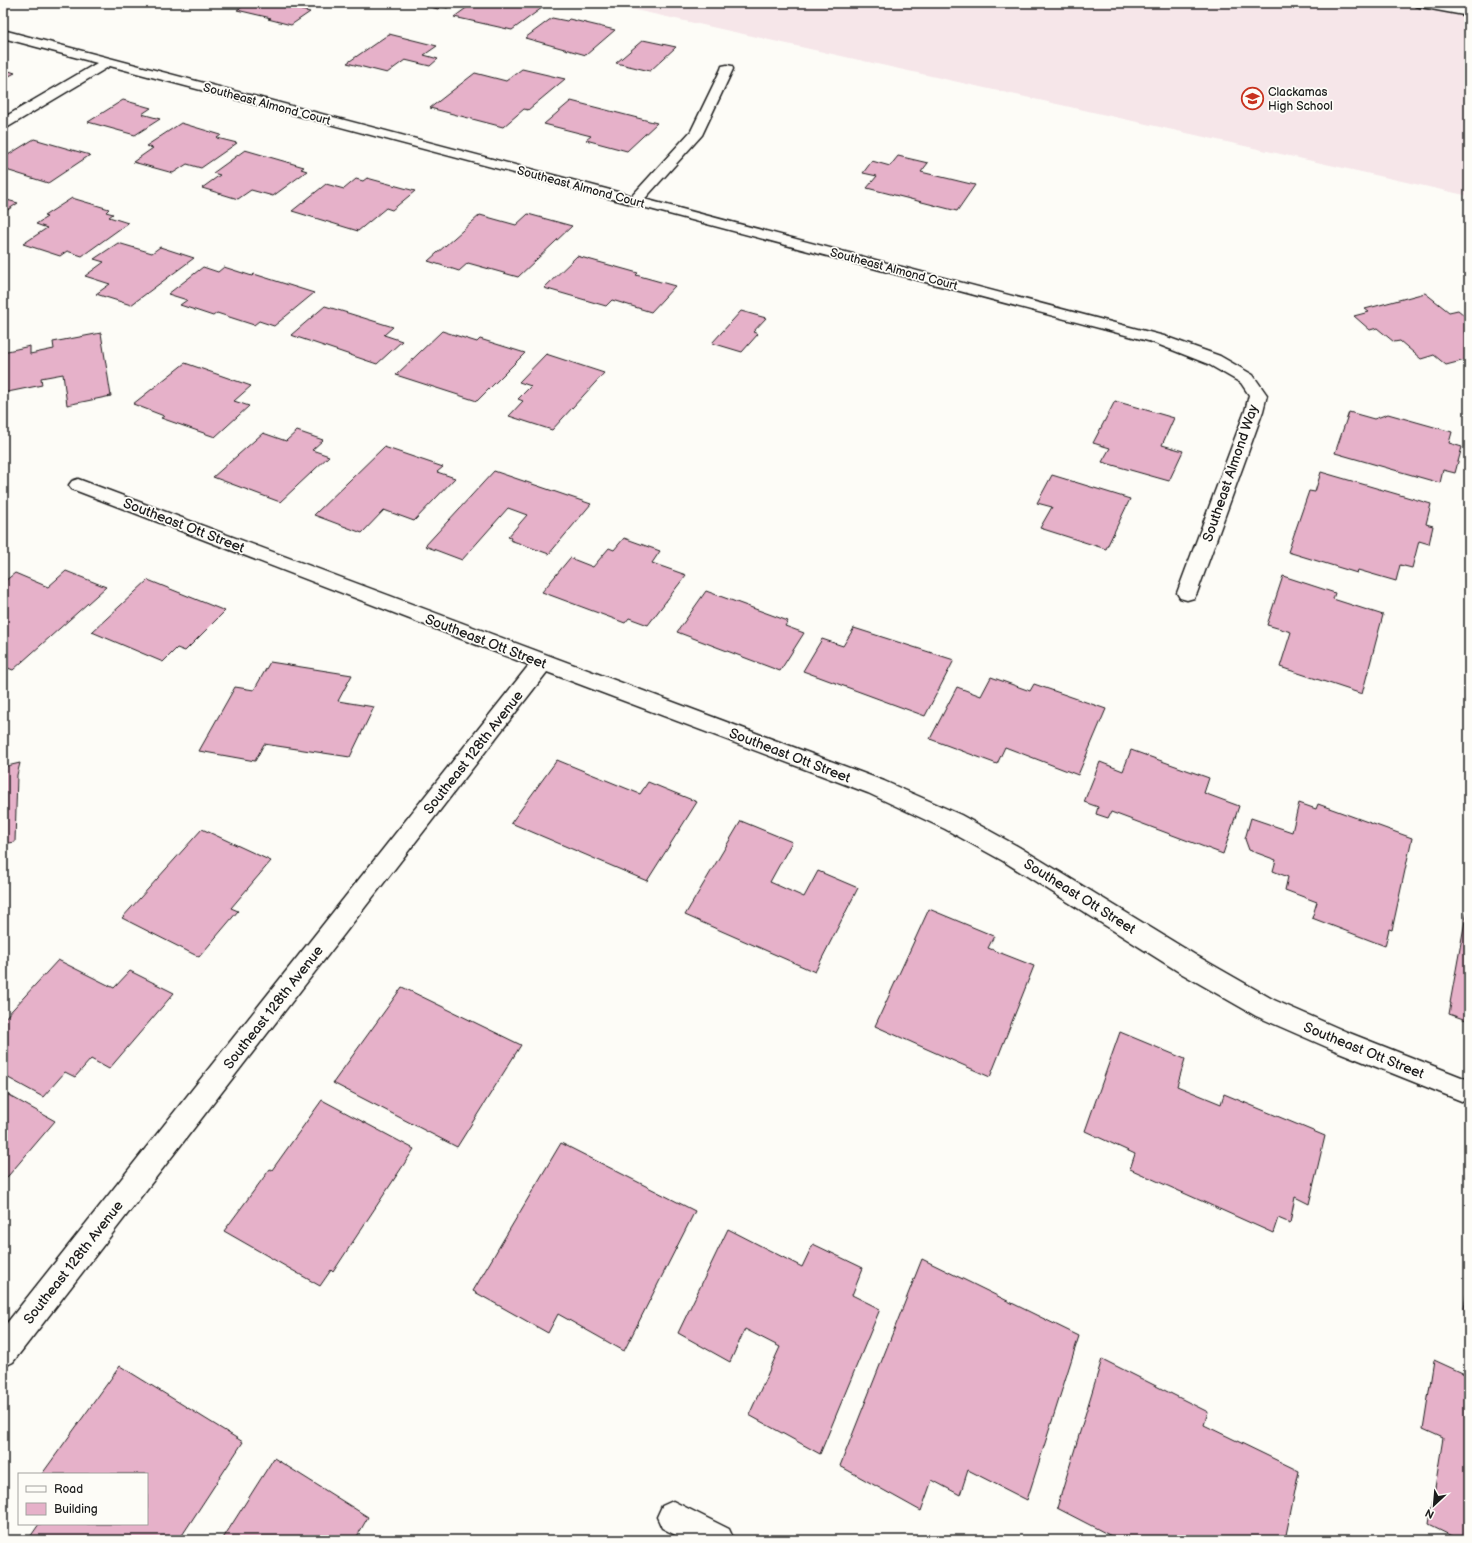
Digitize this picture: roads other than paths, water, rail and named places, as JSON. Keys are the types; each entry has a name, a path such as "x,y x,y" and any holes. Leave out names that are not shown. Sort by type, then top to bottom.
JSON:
{"street":[{"path":"1420,3 1469,12"},
{"name":"Southeast Almond Court","path":"3,34 1158,339"},
{"path":"3,124 108,62"},
{"path":"635,201 698,132 727,69"},
{"name":"Southeast Almond Way","path":"1158,339 1214,360 1247,379 1258,395 1254,411 1187,593"},
{"name":"Southeast Ott Street","path":"78,485 876,787 953,822 1011,854 1188,964 1265,1008 1338,1040 1469,1092"},
{"name":"Southeast 128th Avenue","path":"3,1352 543,662"},
{"path":"673,1517 718,1540"}],"place":[{"name":"Clackamas High School","path":"1253,99"}]}
